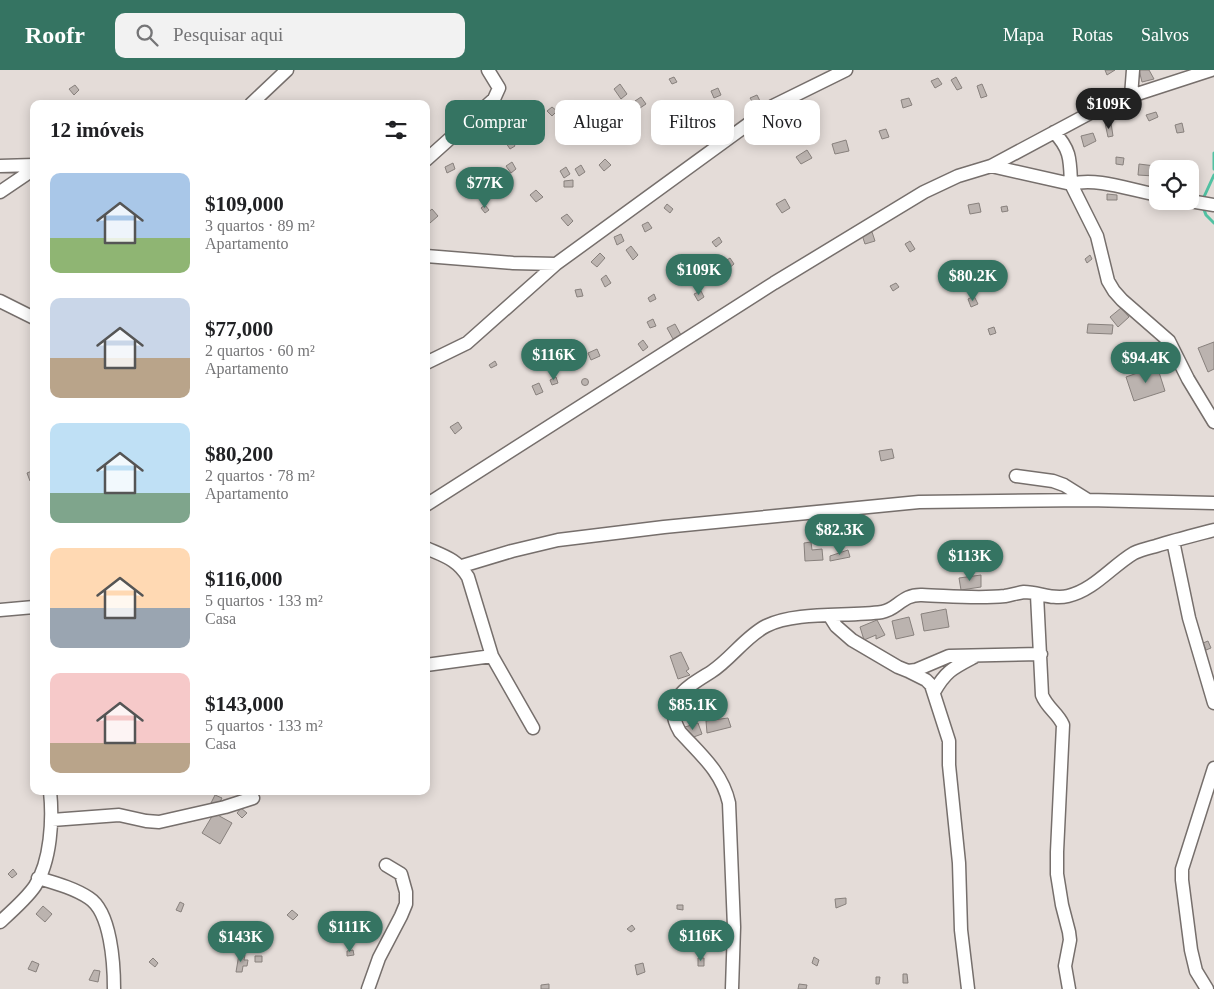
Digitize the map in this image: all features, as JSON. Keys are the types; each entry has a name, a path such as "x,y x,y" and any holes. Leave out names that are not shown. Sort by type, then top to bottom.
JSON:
{"street":[{"path":"255,100 287,70"},
{"path":"430,156 494,99 499,88 488,70"},
{"path":"430,361 467,343 556,264 773,106 846,70"},
{"path":"1130,96 1133,70"},
{"path":"430,502 774,284 924,192 958,176 991,166 1092,112 1130,96 1212,70"},
{"path":"1054,132 1063,141 1069,154 1071,184 1097,236 1108,281 1122,300 1169,341 1188,379 1214,422"},
{"path":"0,166 30,165"},
{"path":"991,166 1071,184 1080,181 1096,182 1149,193"},
{"path":"0,192 30,172"},
{"path":"1199,202 1214,205"},
{"path":"430,256 513,263 556,264"},
{"path":"2,303 30,316"},
{"path":"1016,476 1053,481 1064,485 1088,500"},
{"path":"462,566 558,540 664,527 918,502 1088,500 1214,503"},
{"path":"732,989 734,927 729,803 726,788 716,772 680,732 676,724 675,704 678,696 689,686 719,667 754,633 780,621 829,615 846,616 884,612 901,600 914,595 944,597 1005,596 1025,592 1056,598 1069,596 1086,588 1136,552 1214,530"},
{"path":"1173,541 1189,618 1214,703"},
{"path":"430,550 452,559 462,566 468,576 492,656 533,728"},
{"path":"1037,594 1042,696 1045,703 1061,719 1063,725 1057,866 1062,905 1070,940 1065,966 1069,989"},
{"path":"0,610 30,607"},
{"path":"829,615 836,626 852,640 898,667 926,680 934,692 949,741 948,766 958,863 961,930 968,989"},
{"path":"908,671 916,670 949,656 1041,654"},
{"path":"934,692 942,678 951,669 978,655"},
{"path":"430,664 492,656"},
{"path":"1207,989 1196,971 1191,950 1182,869 1214,768"},
{"path":"0,922 35,886 48,849 52,820 50,795"},
{"path":"52,820 119,815 159,822 225,807 253,798"},
{"path":"368,989 379,958 406,904 406,892 401,874 386,865"},
{"path":"38,878 89,898 104,915 108,930 114,989"}],"building":[{"path":"1105,70 1115,70 1107,75"},
{"path":"1139,70 1149,70 1154,79 1142,82"},
{"path":"674,77 677,82 672,84 669,79"},
{"path":"956,77 962,88 957,90 951,80"},
{"path":"938,78 942,84 935,88 931,81"},
{"path":"620,84 627,94 621,99 614,89"},
{"path":"982,84 987,96 981,98 977,86"},
{"path":"75,85 79,90 74,95 69,89"},
{"path":"718,88 721,95 714,98 711,91"},
{"path":"757,95 760,100 751,100 750,98"},
{"path":"641,97 646,104 641,107 641,100 636,100"},
{"path":"909,98 912,105 903,108 901,100"},
{"path":"552,107 555,109 555,113 552,116 547,111"},
{"path":"1156,112 1158,117 1149,121 1146,115"},
{"path":"1105,123 1111,123 1113,136 1108,137"},
{"path":"1182,123 1184,132 1177,133 1175,125"},
{"path":"886,129 889,137 882,139 879,131"},
{"path":"1093,133 1096,141 1084,147 1081,136"},
{"path":"846,140 849,151 835,154 832,144"},
{"path":"507,145 514,145 515,146 510,149"},
{"path":"807,150 812,158 801,164 796,157"},
{"path":"1116,157 1124,158 1123,165 1116,164"},
{"path":"605,159 611,165 604,171 599,165"},
{"path":"512,162 516,169 511,173 506,166"},
{"path":"453,163 455,169 447,173 445,167"},
{"path":"1139,164 1149,165 1149,176 1138,175"},
{"path":"581,165 585,172 579,176 575,169"},
{"path":"566,167 570,174 564,178 560,171"},
{"path":"573,180 573,187 564,187 564,181"},
{"path":"536,190 543,197 536,202 530,195"},
{"path":"1107,194 1117,195 1117,200 1107,200"},
{"path":"785,199 790,208 782,213 776,204"},
{"path":"979,203 981,212 970,214 968,205"},
{"path":"667,204 673,209 670,213 664,208"},
{"path":"485,205 489,210 485,213 481,208"},
{"path":"1007,206 1008,211 1002,212 1001,207"},
{"path":"432,209 438,216 430,223 430,211"},
{"path":"567,214 573,221 568,226 561,218"},
{"path":"648,222 652,228 645,232 642,225"},
{"path":"872,232 875,241 865,244 862,235"},
{"path":"621,234 624,241 617,245 614,237"},
{"path":"719,237 722,242 716,247 712,242"},
{"path":"910,241 915,249 910,252 905,244"},
{"path":"631,246 638,255 633,260 626,250"},
{"path":"600,253 605,258 597,267 591,262"},
{"path":"1090,255 1092,259 1087,263 1085,259"},
{"path":"730,258 734,264 728,269 724,262"},
{"path":"606,275 611,283 605,287 601,279"},
{"path":"896,283 899,287 893,291 890,286"},
{"path":"581,289 583,296 577,297 575,290"},
{"path":"701,291 704,297 698,301 694,294"},
{"path":"654,294 656,299 650,302 648,298"},
{"path":"974,296 978,304 971,307 968,299"},
{"path":"1121,308 1129,317 1118,327 1110,317"},
{"path":"653,319 656,326 650,328 647,322"},
{"path":"675,324 681,335 673,339 667,328"},
{"path":"1088,324 1113,325 1112,334 1087,333"},
{"path":"994,327 996,333 990,335 988,329"},
{"path":"643,340 648,347 643,351 638,344"},
{"path":"1214,342 1214,369 1208,372 1198,348"},
{"path":"597,349 600,356 591,360 588,353"},
{"path":"495,361 497,365 491,368 489,365"},
{"path":"1157,366 1165,391 1134,401 1126,377"},
{"path":"556,377 558,383 552,385 550,380"},
{"path":"585,378 589,382 585,386 581,382"},
{"path":"539,383 543,392 536,395 532,386"},
{"path":"458,422 462,428 455,434 450,427"},
{"path":"892,449 894,458 881,461 879,451"},
{"path":"811,542 812,550 822,549 823,560 805,561 804,543"},
{"path":"848,550 850,557 830,561 830,556"},
{"path":"981,575 981,587 961,590 959,578"},
{"path":"946,609 949,627 924,631 921,614"},
{"path":"909,617 914,635 896,639 892,621"},
{"path":"877,620 885,635 876,639 876,635 864,640 860,627"},
{"path":"1208,641 1211,648 1206,650 1203,643"},
{"path":"681,652 689,669 686,671 690,675 678,679 670,656"},
{"path":"728,718 731,727 707,733 706,721"},
{"path":"698,723 702,734 688,739 685,727"},
{"path":"215,795 222,798 218,806 211,803"},
{"path":"241,808 247,813 242,818 237,813"},
{"path":"214,813 232,823 220,844 202,833"},
{"path":"13,869 17,874 12,878 8,874"},
{"path":"846,898 846,904 836,908 835,899"},
{"path":"180,902 184,904 181,912 176,910"},
{"path":"677,905 683,905 683,910 677,909"},
{"path":"43,906 52,914 45,922 36,914"},
{"path":"292,910 298,915 293,920 287,915"},
{"path":"632,925 635,929 631,932 627,929"},
{"path":"353,950 354,955 347,956 347,951"},
{"path":"239,954 245,955 244,960 248,960 247,966 243,966 242,972 236,972"},
{"path":"255,956 262,956 262,962 255,962"},
{"path":"814,957 819,960 817,966 812,963"},
{"path":"153,958 158,963 155,967 149,962"},
{"path":"698,958 704,958 704,966 698,966"},
{"path":"32,961 39,964 36,972 28,969"},
{"path":"643,963 645,972 637,975 635,965"},
{"path":"94,970 100,971 98,982 89,980"},
{"path":"903,974 907,974 908,983 903,983"},
{"path":"876,977 880,977 879,984 876,984"},
{"path":"549,984 549,989 541,989 541,985"},
{"path":"799,984 807,985 806,989 798,989"}],"waterway":[{"path":"1214,153 1214,169"},
{"path":"1203,199 1214,175"},
{"path":"1203,207 1206,215 1214,223"}]}
